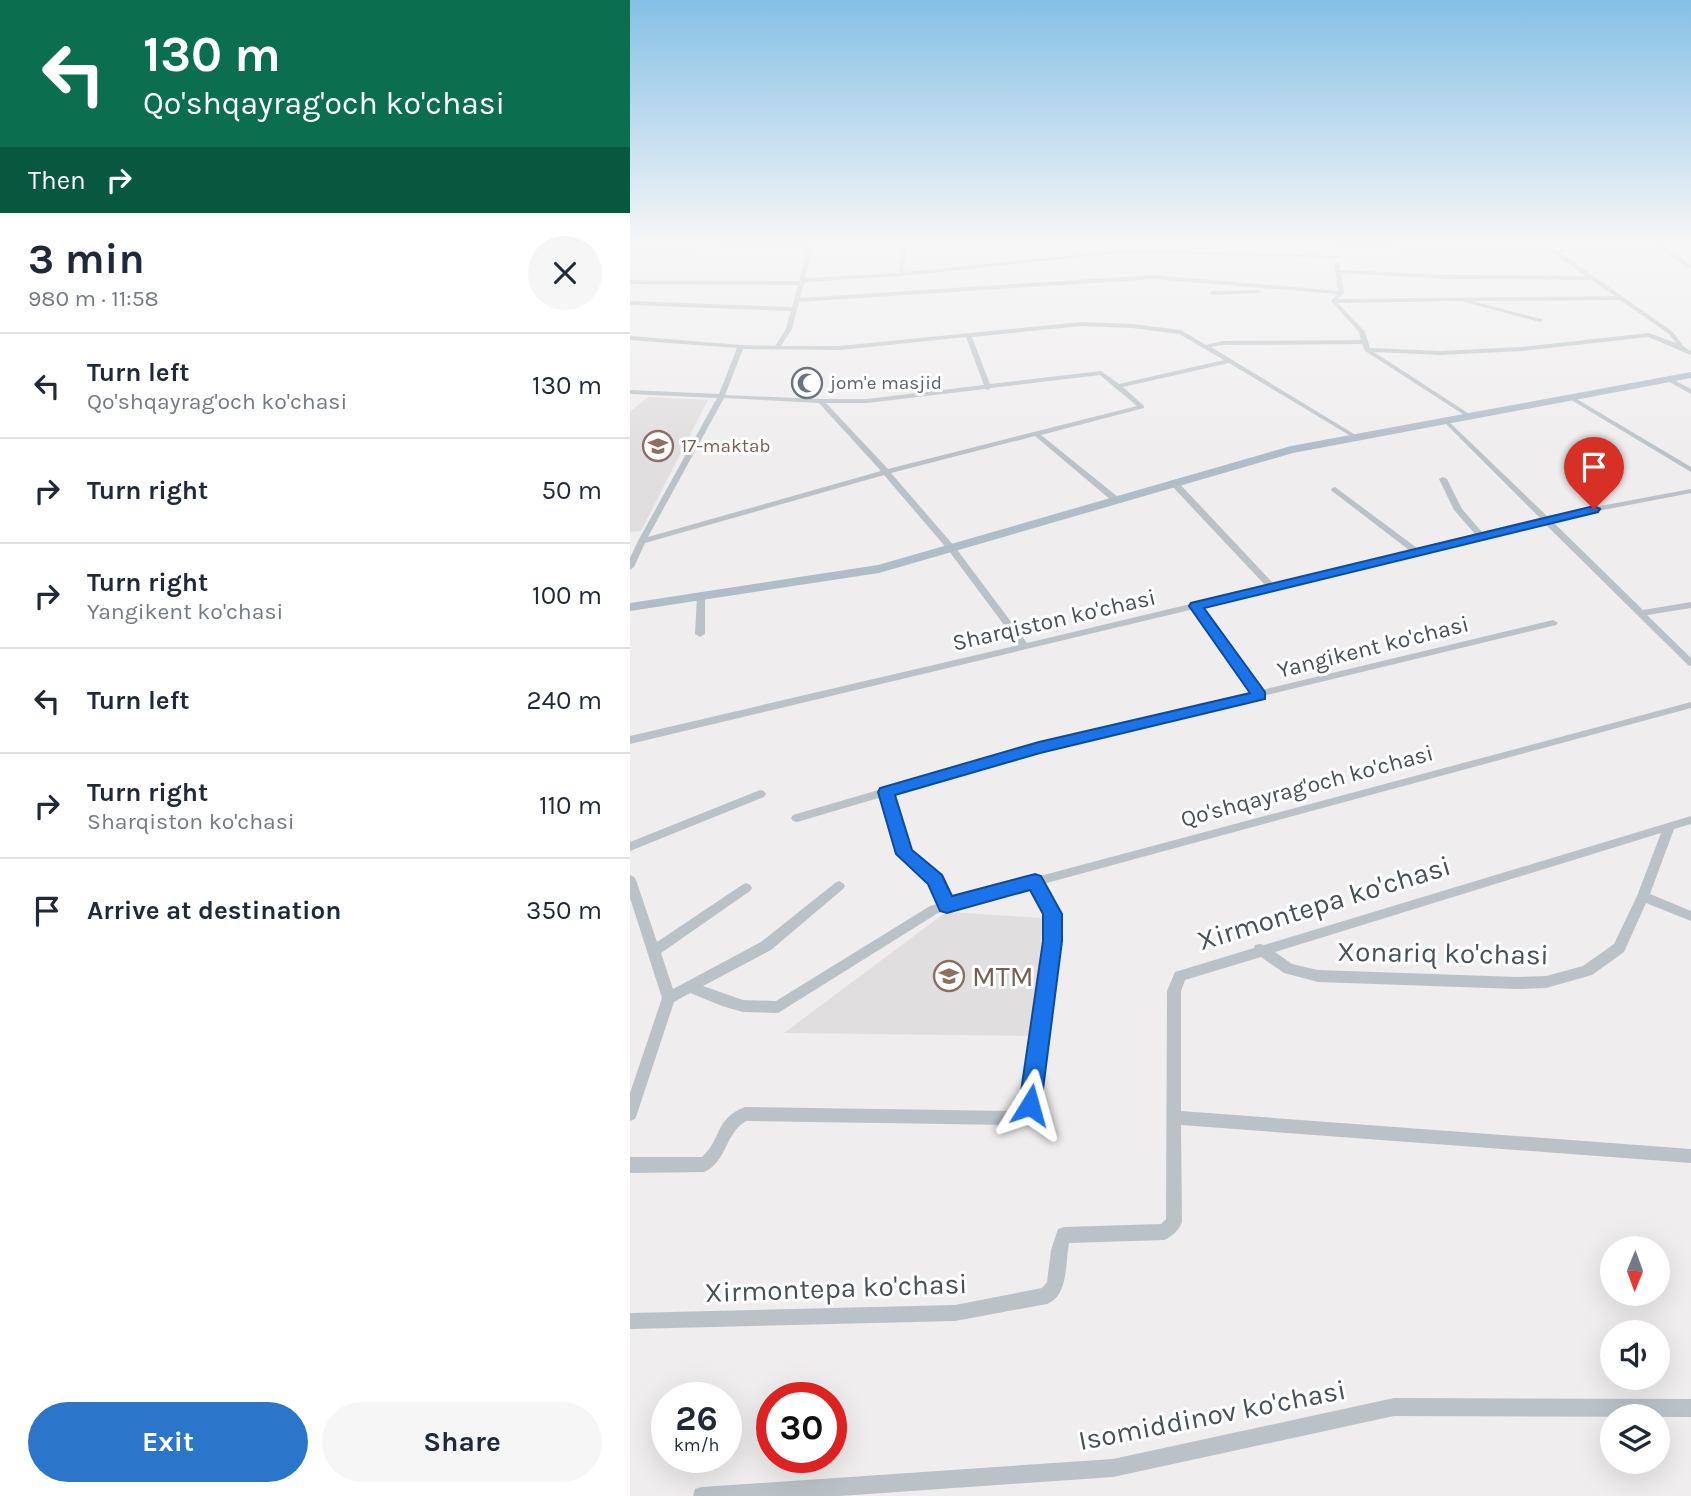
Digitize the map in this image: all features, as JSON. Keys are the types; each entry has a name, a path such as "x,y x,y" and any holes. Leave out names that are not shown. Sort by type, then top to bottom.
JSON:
{"main road":[{"path":"630,607 879,569 1291,450 1691,375"}],"street":[{"path":"776,348 789,329 794,314"},
{"path":"1346,314 1362,332 1367,350 1469,416"},
{"path":"1514,314 1539,320"},
{"path":"1645,314 1671,333 1682,348"},
{"path":"630,338 741,347 840,348 1082,324 1181,332 1356,437"},
{"path":"968,335 988,388"},
{"path":"1367,350 1440,353 1522,349 1648,335 1691,353"},
{"path":"1208,346 1223,343 1363,342"},
{"path":"630,567 721,397 741,347"},
{"path":"1118,386 1230,361"},
{"path":"630,392 867,401 1101,373 1142,407 886,472 642,541"},
{"path":"1668,379 1691,391"},
{"path":"1570,397 1691,470"},
{"path":"821,401 952,549 1025,647"},
{"path":"1446,420 1691,663"},
{"path":"1036,434 1115,499"},
{"path":"1443,478 1458,510 1480,535"},
{"path":"1173,482 1272,587"},
{"path":"1335,489 1415,551"},
{"name":"Sharqiston ko'chasi","path":"630,740 1196,606 1545,519 1691,491"},
{"path":"700,634 701,597"},
{"path":"1642,613 1691,605"},
{"path":"1196,606 1260,695"},
{"name":"Yangikent ko'chasi","path":"797,818 1039,747 1553,622"},
{"name":"Qo'shqayrag'och ko'chasi","path":"690,987 732,1006 760,1009 778,1007 940,907 1691,705"},
{"path":"886,792 904,854 936,880 940,907"},
{"path":"630,847 760,794"},
{"name":"Xirmontepa ko'chasi","path":"630,1321 955,1313 1047,1296 1056,1285 1059,1247 1064,1235 1164,1231 1170,1228 1174,1214 1176,982 1188,972 1691,820"},
{"name":"Xonariq ko'chasi","path":"1259,949 1289,969 1318,976 1546,982 1587,971 1619,948 1643,896 1669,827"},
{"path":"630,880 669,998 630,1114"},
{"path":"630,1165 704,1164 713,1156 726,1128 745,1114 1012,1118 1027,1112 1054,923 1035,881"},
{"path":"669,998 766,946 839,886"},
{"path":"654,951 746,888"},
{"path":"1643,896 1691,916"},
{"path":"1174,1117 1691,1156"},
{"name":"Isomiddinov ko'chasi","path":"702,1496 1113,1468 1394,1407 1691,1408"}],"shaded area":[{"name":"17-maktab","path":"648,397 708,400 641,531 630,532 630,412"},
{"name":"MTM","path":"946,912 1044,918 1030,1036 784,1033"}],"place":[{"name":"jom'e masjid","path":"807,383"},
{"name":"17-maktab","path":"658,446"},
{"name":"MTM","path":"949,976"}],"route":[{"path":"1030,1105 1053,941 1052,914 1035,881 947,905 936,880 904,854 886,792 1039,747 1260,695 1196,606 1594,509"}]}
